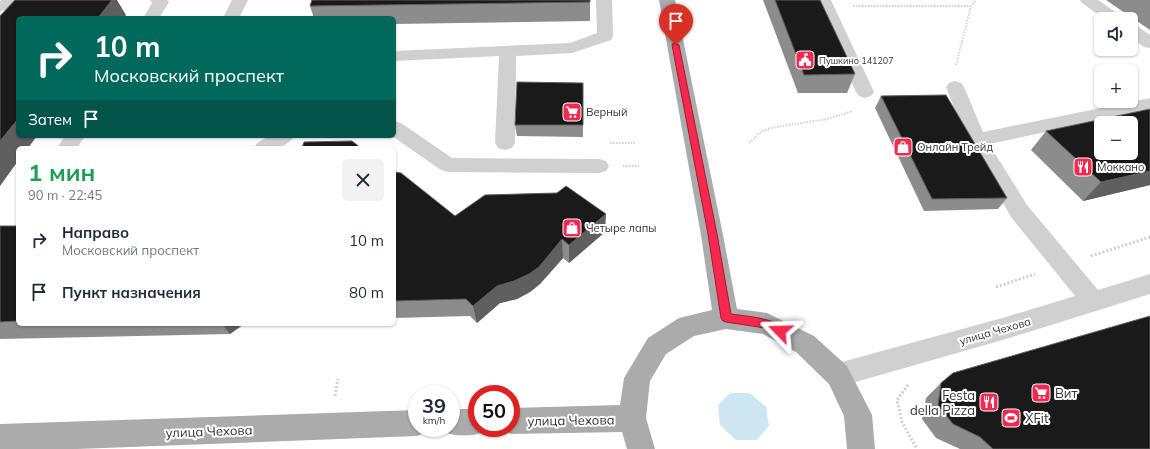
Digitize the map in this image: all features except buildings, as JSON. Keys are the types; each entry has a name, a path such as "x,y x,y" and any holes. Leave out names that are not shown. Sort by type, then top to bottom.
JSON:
{"main road":[{"path":"667,0 712,234 726,318"},
{"path":"641,449 632,418 637,378 657,346 688,326 726,318 767,324 805,344 838,375 858,415 862,449"},
{"name":"улица Чехова","path":"520,421 632,418"},
{"name":"улица Чехова","path":"0,438 408,423"}],"street":[{"path":"0,7 14,0"},
{"path":"152,16 161,2 158,0"},
{"path":"231,16 240,0"},
{"path":"396,56 572,48 605,36 604,0"},
{"path":"1088,0 1106,12"},
{"path":"824,3 865,92"},
{"path":"1138,35 1150,43"},
{"path":"505,143 508,50"},
{"path":"954,87 977,140 1019,211 1094,302"},
{"path":"977,140 1150,104"},
{"path":"396,129 448,166 599,166"},
{"path":"267,146 281,138"},
{"name":"улица Чехова","path":"838,375 1094,302 1146,290"}],"path":[{"path":"954,87 957,61 971,6 976,0"},
{"path":"824,3 971,6"},
{"path":"749,143 762,131 827,120 857,110 863,101 865,92"},
{"path":"911,380 897,400 902,422 917,449"}],"water":[{"path":"730,393 750,393 766,407 769,426 757,440 736,440 720,425 718,405"}],"place":[{"name":"Пушкино 141207","path":"805,60"},
{"name":"Верный","path":"572,112"},
{"name":"Онлайн Трейд","path":"903,147"},
{"name":"Моккано","path":"1083,167"},
{"name":"Четыре лапы","path":"572,228"},
{"name":"Вит","path":"1041,393"},
{"name":"Festa della Pizza","path":"989,402"},
{"name":"XFit","path":"1011,418"}],"route":[{"path":"676,45 712,234 726,318 767,324 780,331"}]}
